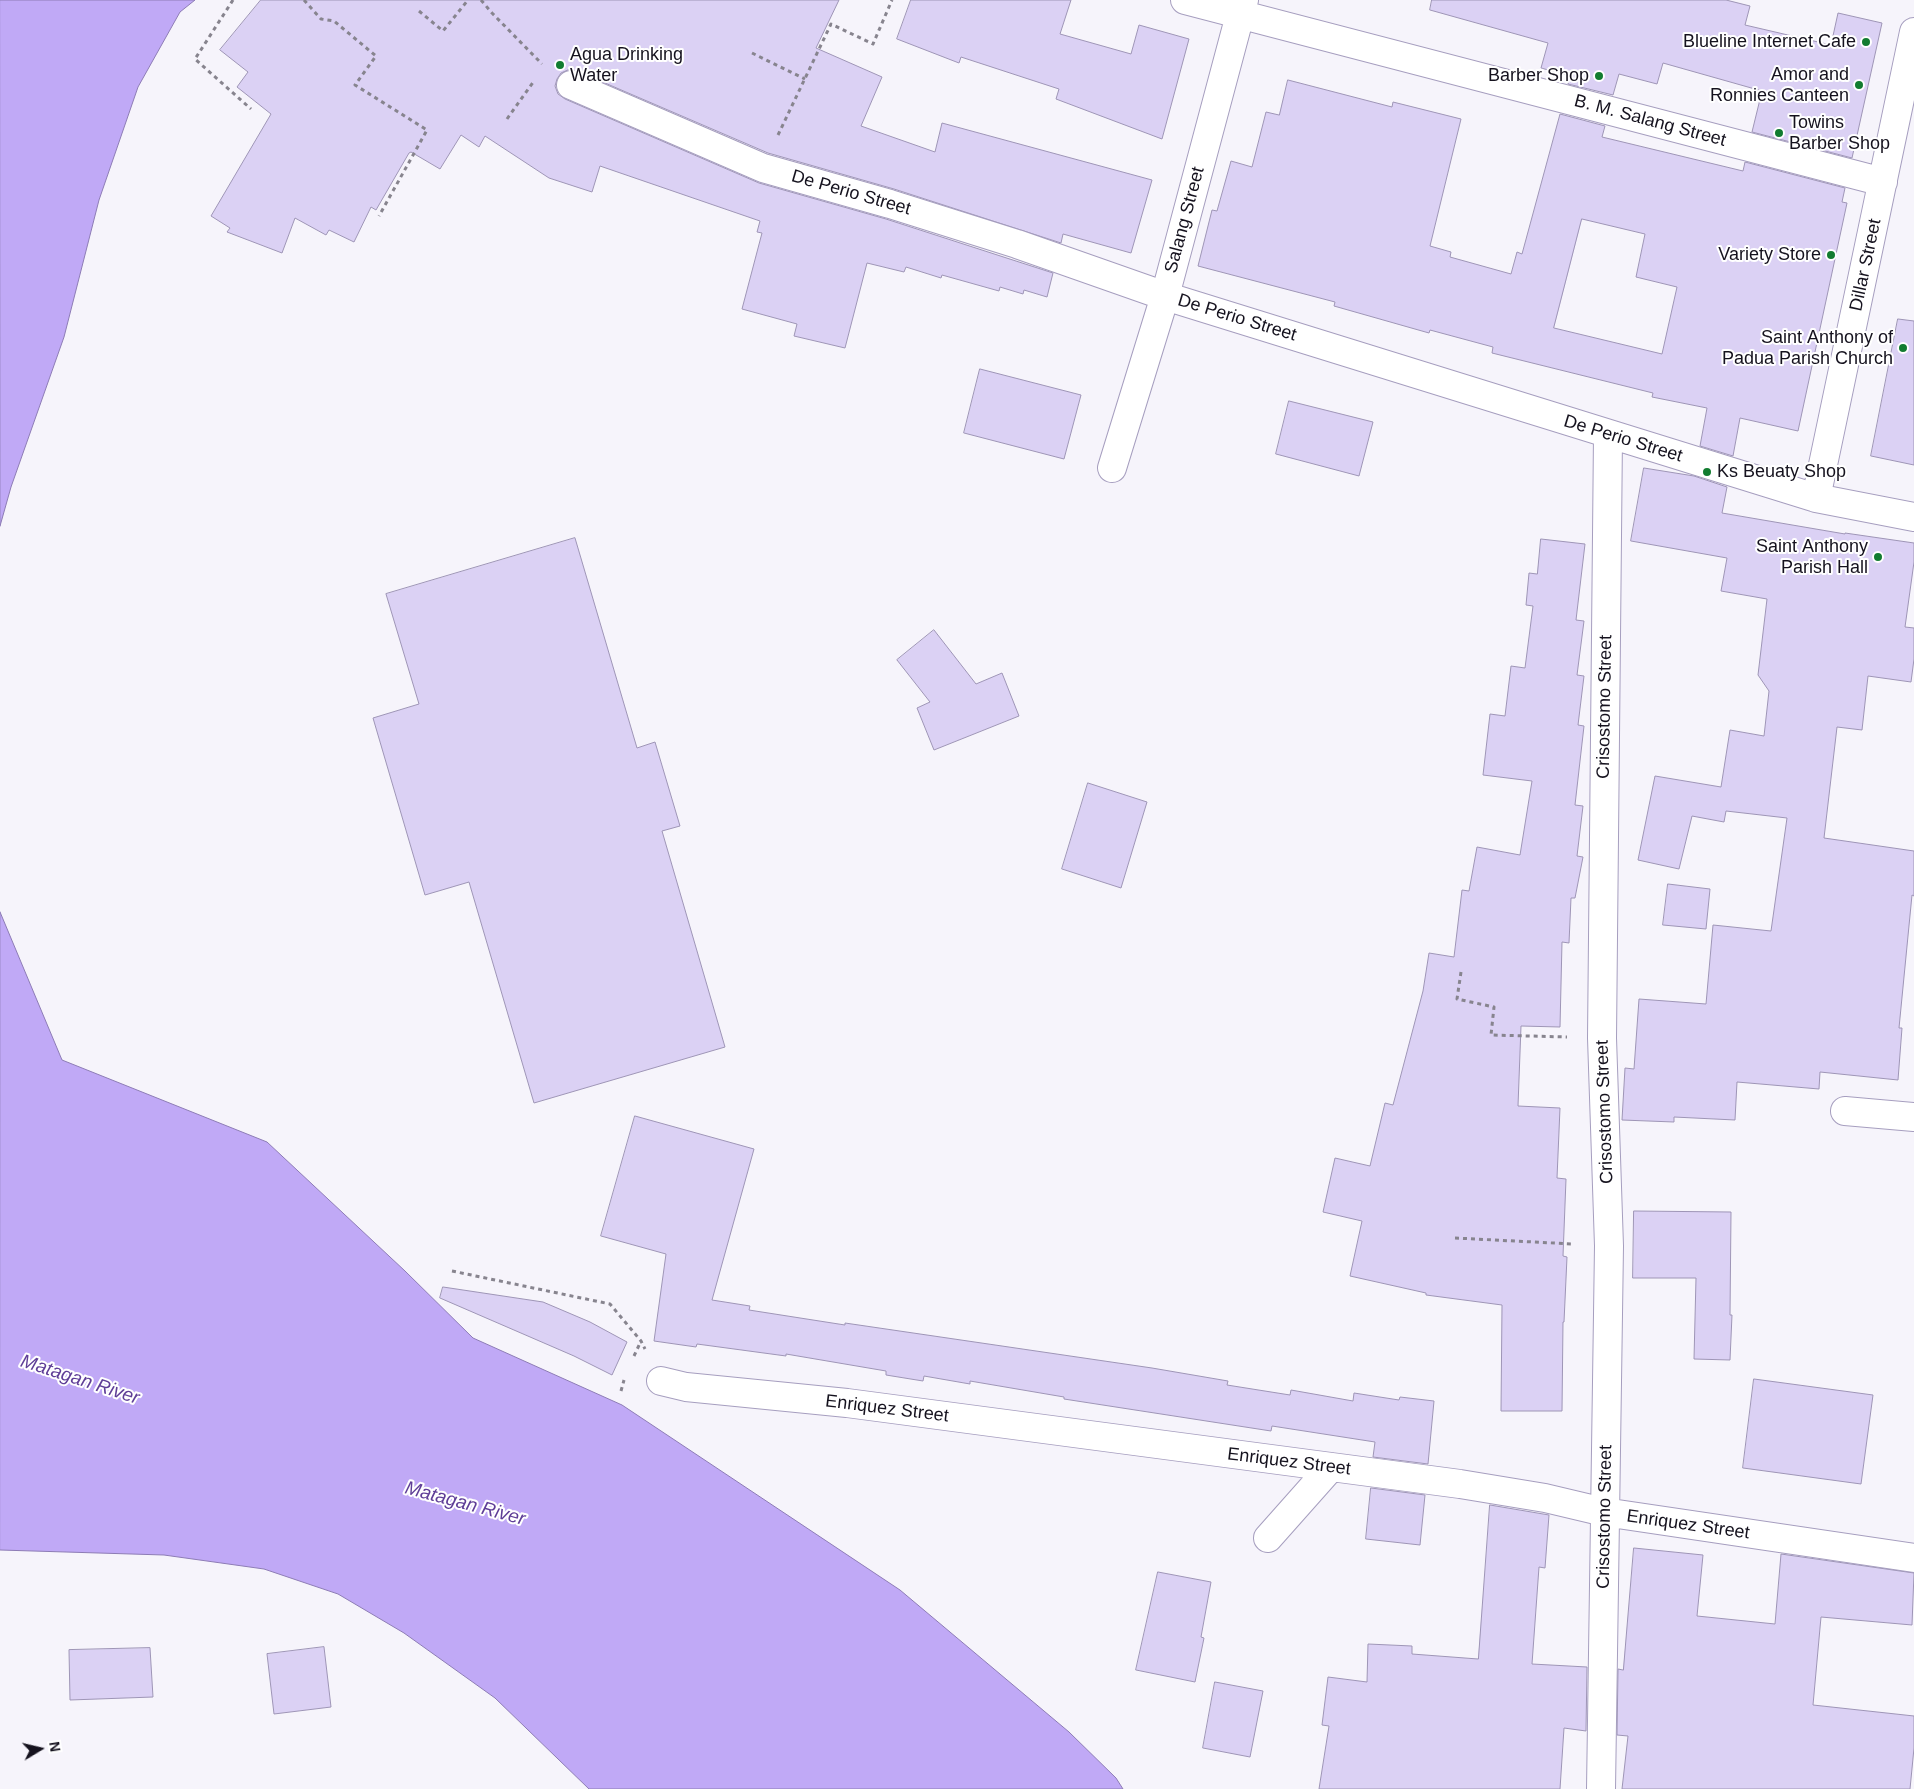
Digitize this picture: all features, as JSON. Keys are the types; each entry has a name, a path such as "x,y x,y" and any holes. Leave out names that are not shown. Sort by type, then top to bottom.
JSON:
{"street":[{"name":"B. M. Salang Street","path":"1185,0 1242,7 1883,182"},
{"name":"Salang Street","path":"1112,468 1165,296 1242,7"},
{"name":"Dillar Street","path":"1816,498 1914,32"},
{"name":"De Perio Street","path":"570,85 763,168 1017,244 1165,296 1816,498 1914,516"},
{"name":"Crisostomo Street","path":"1601,1789 1609,1246 1602,1038 1608,435"},
{"path":"1845,1111 1914,1117"},
{"name":"Enriquez Street","path":"661,1381 686,1386 847,1403 1460,1484 1545,1498 1604,1512 1914,1558"},
{"path":"1268,1538 1331,1468"}],"path":[{"path":"233,0 195,59 251,109"},
{"path":"304,0 321,19 334,21 376,56 355,85 427,130 379,216"},
{"path":"419,11 443,31 468,0"},
{"path":"482,0 492,13 545,66 570,85"},
{"path":"763,168 831,24 873,44 892,0"},
{"path":"752,53 805,79"},
{"path":"507,119 545,66"},
{"path":"1462,972 1457,999 1494,1007 1491,1035 1602,1038"},
{"path":"1455,1238 1609,1246"},
{"path":"452,1271 610,1304 641,1341 661,1381"}],"water":[{"path":"0,0 195,0 180,12 138,87 99,200 64,337 11,487 0,526"},
{"name":"Matagan River","path":"0,912 62,1060 267,1142 405,1271 473,1338 622,1405 900,1590 1069,1732 1116,1778 1123,1789 589,1789 495,1698 404,1633 338,1594 264,1569 164,1555 0,1550"}],"building":[{"path":"261,0 839,0 816,48 882,77 861,126 935,152 942,123 1152,180 1131,253 1063,234 1061,243 894,189 768,153 570,69 561,73 555,86 558,94 565,99 759,183 886,219 1053,273 1047,297 1024,290 1023,294 1000,287 999,291 942,275 941,278 906,267 904,272 867,263 845,348 794,336 797,324 742,309 762,233 757,232 760,221 600,166 592,192 549,178 485,136 479,147 461,135 440,169 411,152 409,153 376,210 371,207 354,242 329,230 326,235 295,218 282,253 227,232 230,228 211,216 271,114 237,87 248,72 220,50"},
{"path":"911,0 1071,0 1060,34 1131,54 1139,25 1189,39 1162,139 1056,99 1059,89 961,57 959,63 897,39"},
{"path":"1432,0 1726,0 1750,6 1745,25 1831,45 1838,13 1882,23 1852,158 1752,132 1762,91 1663,63 1657,84 1619,74 1613,95 1568,84 1570,76 1541,68 1548,43 1430,10"},
{"path":"1288,80 1392,107 1393,102 1461,119 1430,246 1451,252 1450,257 1511,274 1517,252 1522,254 1560,114 1605,126 1602,137 1743,171 1745,162 1845,188 1842,202 1847,203 1798,431 1740,418 1733,456 1700,446 1707,408 1652,397 1653,393 1492,353 1493,347 1430,330 1429,333 1334,306 1335,302 1198,266 1212,210 1217,211 1231,161 1252,167 1266,112 1279,115","holes":["1582,219 1645,234 1636,277 1677,287 1662,354 1554,328"]},
{"name":"Saint Anthony of Padua Parish Church","path":"1898,319 1914,321 1914,465 1871,456"},
{"path":"980,369 1081,395 1064,459 964,433"},
{"path":"1289,401 1373,422 1359,476 1276,454"},
{"path":"1644,468 1694,476 1727,487 1722,513 1845,534 1914,543 1914,562 1905,627 1914,628 1914,659 1911,682 1868,676 1862,730 1837,727 1824,838 1914,851 1914,896 1912,895 1899,1028 1902,1028 1898,1080 1820,1072 1819,1089 1737,1082 1735,1120 1674,1117 1674,1122 1622,1120 1625,1068 1634,1069 1639,999 1706,1004 1713,925 1771,931 1787,818 1726,811 1724,822 1692,816 1679,869 1638,860 1655,776 1721,787 1730,730 1764,736 1769,691 1758,675 1767,599 1721,591 1727,558 1631,541"},
{"path":"575,538 637,748 655,742 680,826 662,831 725,1047 534,1103 469,882 425,895 373,718 419,704 386,594"},
{"path":"1541,539 1585,544 1576,620 1584,621 1577,675 1584,676 1578,725 1584,726 1575,805 1583,806 1577,856 1583,857 1575,898 1571,898 1569,943 1562,942 1560,1027 1521,1026 1518,1106 1560,1108 1557,1178 1566,1179 1563,1256 1567,1257 1563,1322 1562,1411 1501,1411 1502,1305 1426,1295 1426,1293 1350,1276 1362,1221 1323,1212 1335,1158 1370,1166 1385,1103 1393,1105 1423,991 1429,953 1454,957 1462,890 1469,891 1477,847 1520,855 1532,781 1483,775 1490,714 1505,716 1511,666 1525,668 1533,606 1526,605 1529,573 1537,574"},
{"path":"934,630 976,684 1002,673 1019,716 934,750 917,708 930,702 897,660"},
{"path":"1088,783 1147,802 1121,888 1062,869"},
{"path":"1668,884 1710,889 1706,929 1663,925"},
{"path":"635,1116 754,1149 712,1300 750,1306 749,1310 845,1325 845,1323 1152,1368 1228,1381 1227,1385 1290,1395 1291,1390 1353,1401 1354,1393 1399,1400 1400,1397 1434,1401 1428,1464 1373,1457 1375,1442 1272,1426 1271,1431 1064,1399 1064,1397 970,1381 970,1384 924,1376 923,1381 886,1375 886,1371 786,1354 786,1356 697,1344 696,1347 654,1341 666,1254 601,1236"},
{"path":"1634,1211 1731,1212 1730,1315 1732,1315 1730,1360 1694,1359 1696,1278 1633,1278"},
{"path":"443,1287 543,1302 590,1322 627,1342 612,1375 574,1356 440,1298"},
{"path":"1754,1379 1873,1395 1861,1484 1743,1468"},
{"path":"1371,1488 1425,1495 1420,1545 1366,1539"},
{"path":"1490,1505 1549,1515 1545,1568 1539,1567 1532,1664 1587,1667 1586,1731 1564,1728 1560,1789 1319,1789 1329,1726 1322,1725 1328,1677 1367,1682 1368,1644 1412,1646 1412,1654 1478,1659"},
{"path":"1634,1548 1703,1555 1697,1616 1775,1624 1781,1554 1914,1573 1912,1625 1821,1617 1813,1705 1914,1716 1914,1748 1910,1789 1622,1789 1628,1736 1617,1735 1618,1669 1623,1670"},
{"path":"1158,1572 1211,1582 1201,1637 1204,1638 1195,1682 1136,1670"},
{"path":"324,1647 331,1707 274,1714 267,1654"},
{"path":"150,1648 153,1697 70,1700 69,1650"},
{"path":"1215,1682 1263,1691 1250,1757 1203,1748"}],"place":[{"name":"Blueline Internet Cafe","path":"1866,42"},
{"name":"Agua Drinking Water","path":"560,65"},
{"name":"Barber Shop","path":"1599,76"},
{"name":"Amor and Ronnies Canteen","path":"1859,85"},
{"name":"Towins Barber Shop","path":"1779,133"},
{"name":"Variety Store","path":"1831,255"},
{"name":"Saint Anthony of Padua Parish Church","path":"1903,348"},
{"name":"Ks Beuaty Shop","path":"1707,472"},
{"name":"Saint Anthony Parish Hall","path":"1878,557"}]}
